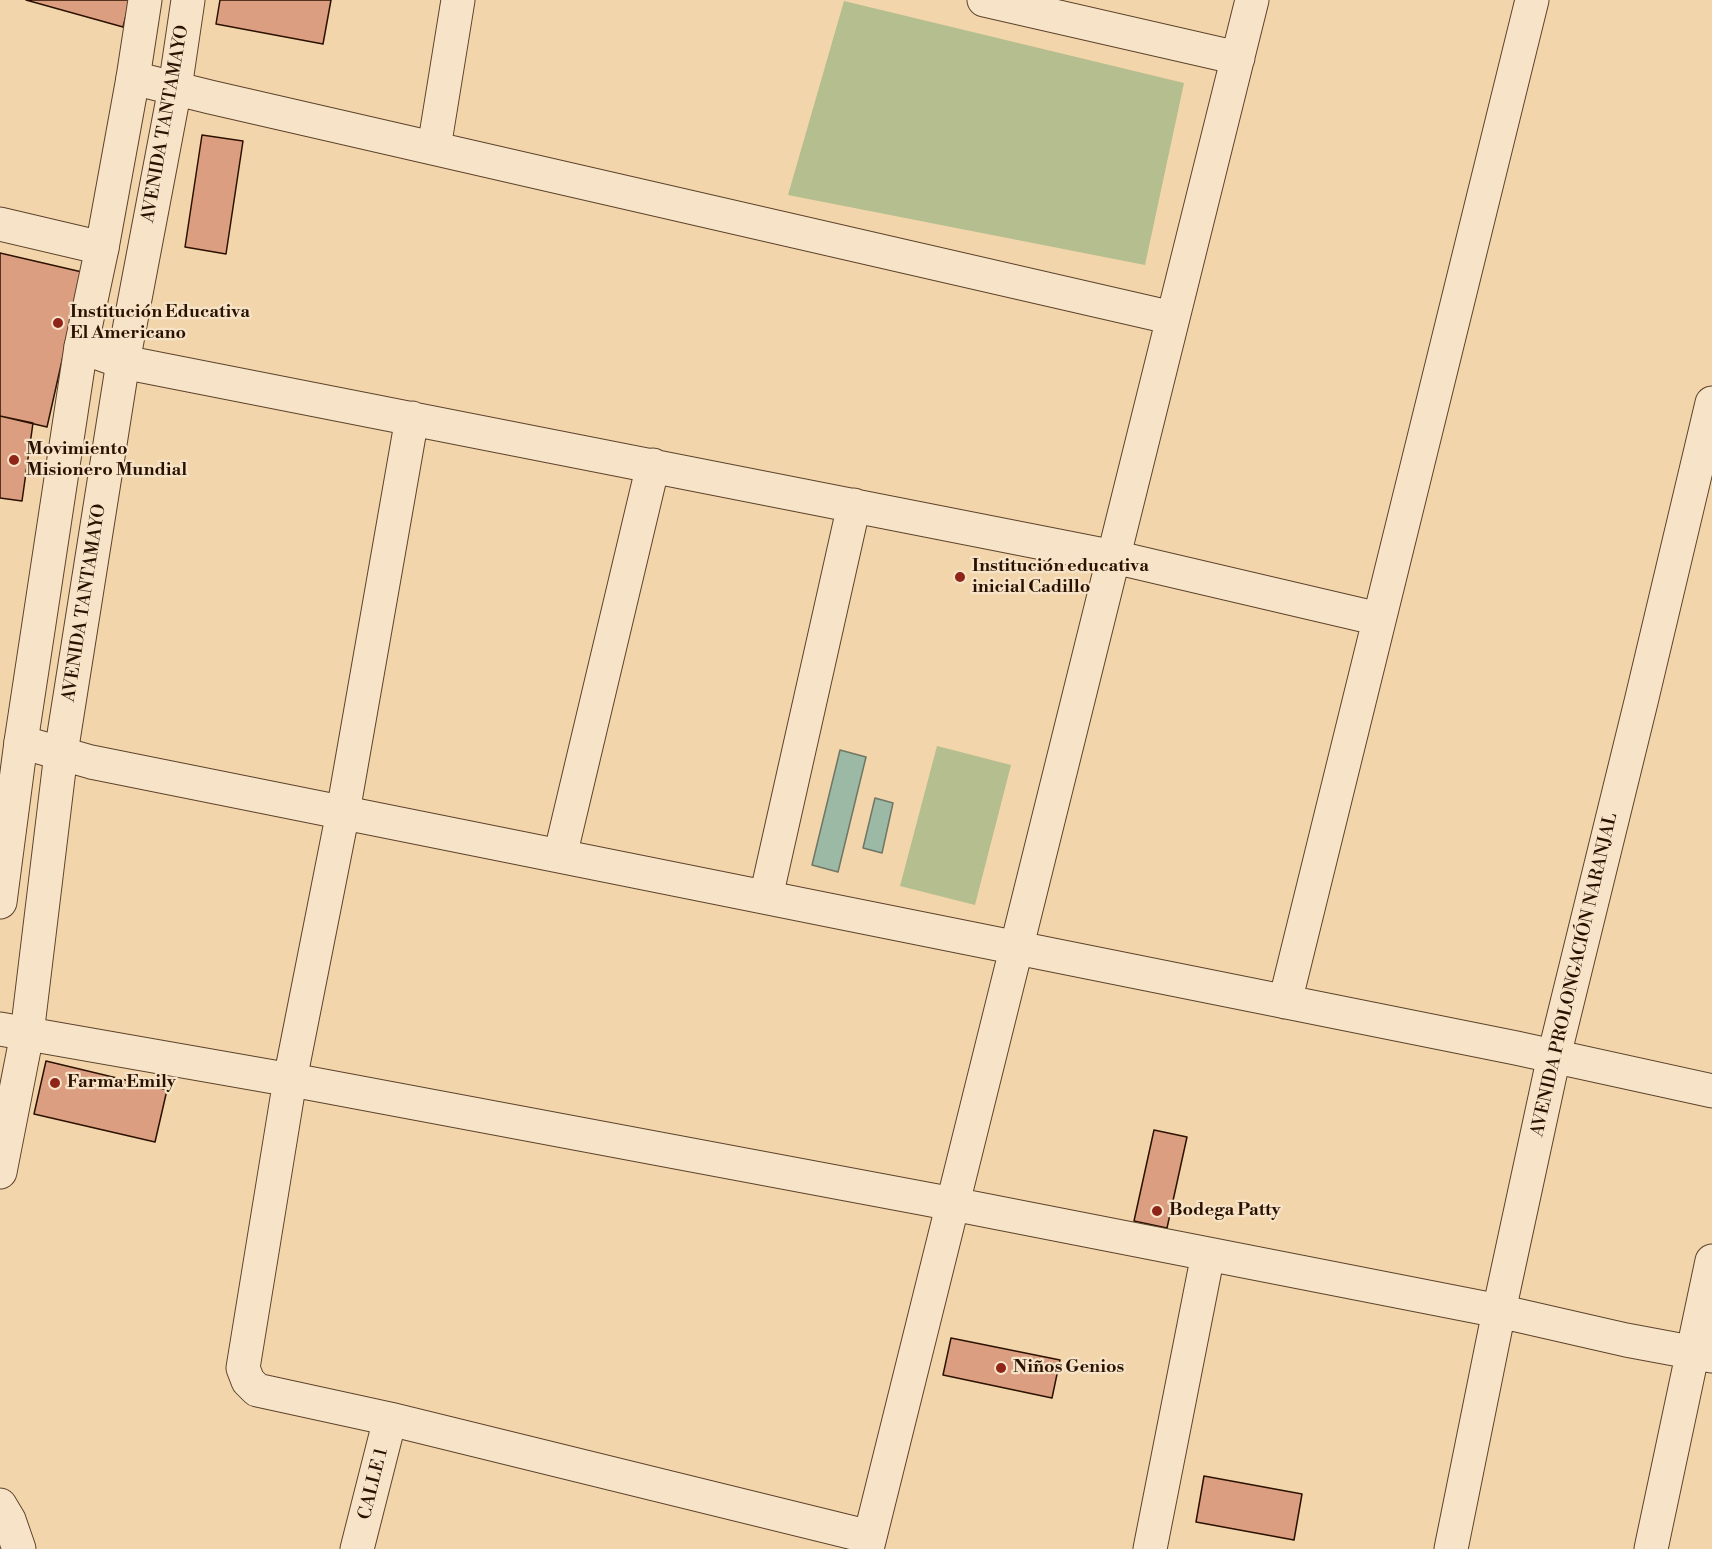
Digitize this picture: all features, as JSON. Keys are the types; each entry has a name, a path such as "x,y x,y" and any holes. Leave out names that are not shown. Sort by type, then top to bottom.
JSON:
{"street":[{"path":"0,902 21,742 81,348 102,248 145,0"},
{"name":"AVENIDA TANTAMAYO","path":"0,1172 13,1032 61,753 123,362 175,88 188,0"},
{"path":"434,148 458,0"},
{"path":"984,0 1238,58"},
{"path":"412,418 344,812 290,1080 243,1368 248,1381 257,1390 390,1419 868,1543 1252,0"},
{"path":"1285,1002 1532,0"},
{"path":"133,78 1173,318"},
{"path":"0,224 102,248"},
{"path":"81,348 123,362 1114,557 1379,619"},
{"name":"AVENIDA PROLONGACIÓN NARANJAL","path":"1451,1549 1554,1056 1712,403"},
{"path":"560,856 653,465"},
{"path":"766,897 854,505"},
{"path":"21,742 91,762 1554,1056 1712,1091"},
{"path":"13,1032 290,1080 953,1204 1499,1311 1626,1340 1702,1354"},
{"path":"1150,1549 1208,1254"},
{"path":"1651,1549 1702,1354 1712,1261"},
{"name":"CALLE 1","path":"357,1549 390,1419"},
{"path":"0,1505 9,1520 19,1549"}],"green space":[{"path":"844,1 1184,83 1145,265 788,195"},
{"path":"937,746 1011,765 975,905 900,886"}],"shaded area":[{"path":"840,750 866,757 838,872 812,865"},
{"path":"875,798 893,803 882,853 863,848"}],"building":[{"path":"26,0 130,0 123,27"},
{"path":"220,0 331,0 323,44 216,24"},
{"path":"202,135 243,141 226,254 185,247"},
{"path":"0,253 82,272 47,427 0,416"},
{"name":"Movimiento Misionero Mundial","path":"0,416 33,423 22,501 0,498"},
{"path":"46,1061 167,1090 155,1142 34,1114"},
{"path":"1154,1130 1187,1137 1167,1228 1134,1221"},
{"name":"Niños Genios","path":"951,1338 1060,1360 1052,1398 943,1375"},
{"path":"1204,1476 1302,1494 1294,1540 1196,1522"}],"place":[{"name":"Institución Educativa El Americano","path":"58,323"},
{"name":"Movimiento Misionero Mundial","path":"14,460"},
{"name":"Institución educativa inicial Cadillo","path":"960,577"},
{"name":"Farma Emily","path":"55,1083"},
{"name":"Bodega Patty","path":"1157,1211"},
{"name":"Niños Genios","path":"1001,1368"}]}
